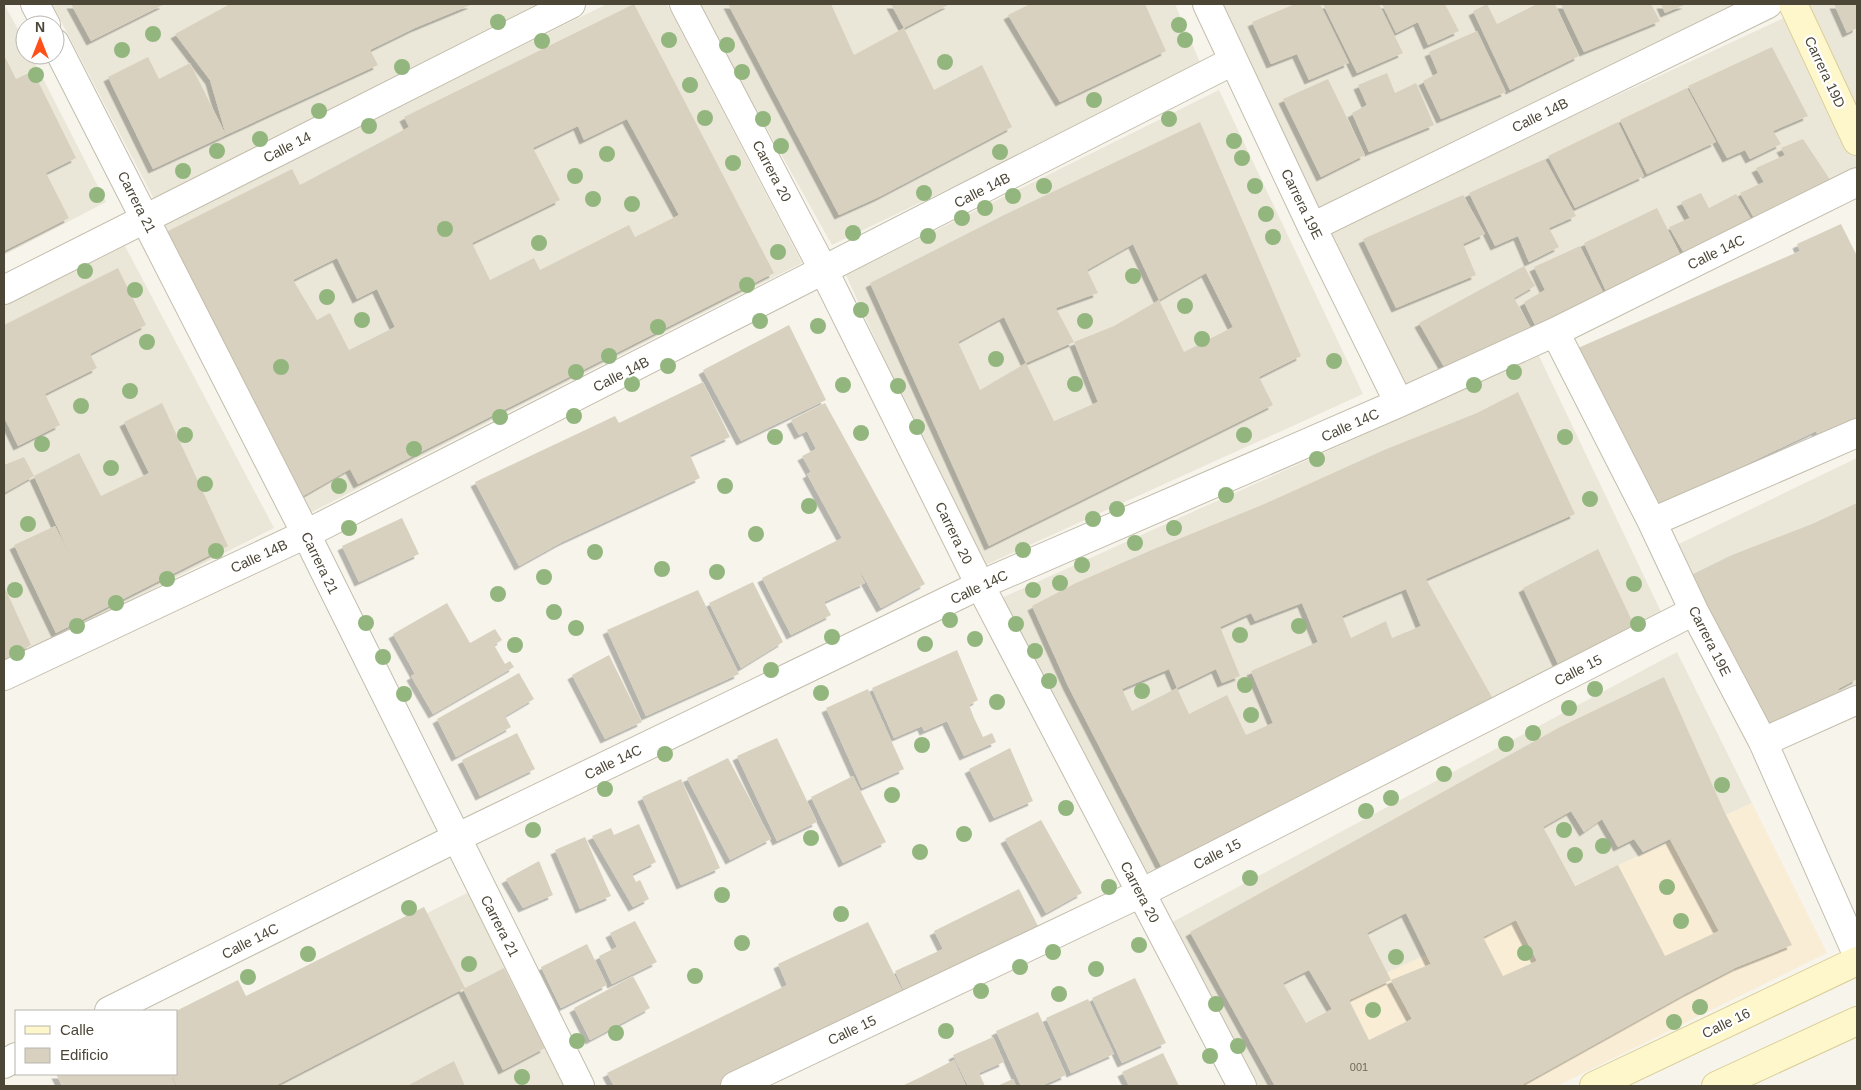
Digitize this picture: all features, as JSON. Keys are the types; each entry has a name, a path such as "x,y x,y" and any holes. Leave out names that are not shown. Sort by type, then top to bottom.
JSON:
{"main road":[{"name":"Carrera 19D","path":"1793,4 1857,141"},
{"name":"Calle 16","path":"1594,1086 1857,960"},
{"path":"1716,1086 1857,1021"}],"street":[{"name":"Calle 14","path":"4,290 572,4"},
{"name":"Carrera 20","path":"684,4 824,271 980,586 1242,1086"},
{"name":"Carrera 19E","path":"1207,4 1312,227 1399,403"},
{"name":"Calle 14B","path":"1312,227 1768,4"},
{"name":"Calle 14B","path":"4,676 306,534 1233,61"},
{"name":"Carrera 21","path":"65,62 306,534 580,1086"},
{"name":"Calle 14C","path":"111,1010 456,838 980,586 1399,403 1555,332 1857,182"},
{"name":"Carrera 19E","path":"1555,332 1652,522 1694,611 1763,742 1857,954"},
{"path":"1652,522 1857,433"},
{"name":"Calle 15","path":"735,1086 1141,893 1694,611"},
{"path":"1763,742 1857,700"},
{"path":"4,1064 15,1058"}],"shaded area":[{"path":"4,4 15,24 15,65 36,65 106,202 4,255"},
{"path":"52,4 553,4 156,203 65,29 65,15 58,15"},
{"path":"607,4 667,4 802,263 304,516 155,225"},
{"path":"697,4 1175,4 1202,67 832,245"},
{"path":"1226,4 1778,4 1315,218 1219,7"},
{"path":"1807,4 1857,4 1857,118"},
{"path":"1788,16 1857,154 1857,176 1401,400 1323,232"},
{"path":"1219,90 1363,394 979,568 846,275"},
{"path":"125,246 274,528 4,664 4,306"},
{"path":"1539,356 1664,618 1147,889 988,604"},
{"path":"1857,458 1857,705 1760,753 1656,555"},
{"path":"1677,652 1752,803 1342,994 1367,1046 1283,1086 1255,1086 1165,926"},
{"path":"1752,803 1827,953 1557,1086 1283,1086 1367,1046 1342,994"},
{"path":"473,890 570,1086 84,1086 107,1075 178,1075 178,1039"}],"building":[{"path":"71,4 165,4 91,41"},
{"path":"230,4 473,4 415,28 370,50 378,65 226,135 210,80 175,34"},
{"path":"634,4 774,273 358,484 350,469 298,499 164,233 292,169 300,185 409,127 404,117","holes":["627,119 679,215 635,237 629,225 540,270 534,258 490,280 472,243 560,200 533,148 578,126 584,140","337,258 357,299 377,289 395,327 349,350 330,313 317,320 293,280"]},
{"path":"728,4 831,4 854,55 904,28 934,90 982,65 1012,127 879,197 839,215"},
{"path":"891,4 950,4 904,28"},
{"path":"1030,4 1145,4 1166,51 1060,102 1008,15"},
{"path":"1295,4 1320,4 1349,63 1309,80 1297,54 1271,64 1252,22"},
{"path":"1323,4 1379,4 1403,53 1357,73"},
{"path":"1382,4 1445,4 1459,31 1428,45 1418,22 1396,33"},
{"path":"1487,4 1497,24 1537,4 1555,4 1579,56 1510,90 1473,11"},
{"path":"1561,4 1651,4 1660,21 1584,52"},
{"path":"1661,4 1687,4 1665,13"},
{"path":"1834,4 1857,4 1857,28 1847,33"},
{"path":"1477,31 1506,92 1441,119 1423,81 1438,73 1429,52"},
{"path":"1772,47 1808,116 1773,131 1781,144 1750,159 1745,150 1727,158 1688,86"},
{"path":"4,55 16,79 33,71 76,158 46,173 69,218 4,251"},
{"path":"148,57 159,79 190,63 226,135 153,169 108,77"},
{"path":"1387,73 1395,93 1416,83 1434,125 1369,152 1352,113 1367,105 1358,85"},
{"path":"1328,79 1365,155 1321,177 1283,99"},
{"path":"1687,88 1716,142 1647,174 1620,120"},
{"path":"1200,122 1301,356 1259,377 1273,405 989,546 870,283 1004,215","holes":["1133,244 1159,300 1114,326 1074,342 1056,308 1098,293 1087,270","1206,273 1233,327 1184,352 1159,300","1004,317 1026,363 980,390 958,342","1074,342 1098,402 1054,421 1026,363"]},
{"path":"1618,122 1644,176 1575,208 1548,156"},
{"path":"1803,139 1831,181 1754,218 1740,193 1764,182 1756,168 1785,155 1781,148"},
{"path":"1545,159 1576,216 1549,228 1559,247 1529,262 1518,236 1495,246 1469,193"},
{"path":"1701,193 1709,208 1736,194 1751,219 1684,253 1669,227 1690,218 1681,202"},
{"path":"1463,195 1485,234 1463,244 1476,275 1396,308 1363,239"},
{"path":"1657,208 1681,256 1606,291 1584,243"},
{"path":"1841,224 1857,256 1857,426 1822,444 1816,431 1701,486 1704,492 1659,514 1578,348 1800,251 1797,244"},
{"path":"1580,246 1604,294 1537,329 1524,302 1545,290 1534,267"},
{"path":"1524,266 1535,286 1514,298 1532,330 1447,372 1419,323"},
{"path":"118,268 146,325 90,354 97,368 45,394 60,425 18,446 4,417 4,325"},
{"path":"789,325 826,400 741,441 703,370"},
{"path":"703,382 730,437 690,455 700,478 562,542 519,566 475,482 615,416 619,423"},
{"path":"1518,392 1575,514 1426,579 1493,699 1303,795 1163,870 1068,686 1032,606 1076,583 1154,549 1262,505 1384,450 1477,413","holes":["1406,589 1421,626 1392,638 1386,621 1351,638 1342,616","1302,603 1318,642 1251,671 1273,723 1246,735 1227,695 1189,714 1177,688 1216,669 1222,683 1240,676 1220,627 1251,613 1255,621","1169,669 1177,688 1132,711 1122,689"]},
{"path":"162,403 228,546 56,633 14,545 55,526 69,553 34,476 79,453 101,496 149,473 124,422"},
{"path":"825,403 925,584 881,608 854,560 865,583 824,602 831,615 791,635 762,578 842,538 807,474 811,472 802,456 816,449 807,431 799,435 791,420"},
{"path":"24,457 34,476 4,493 4,465"},
{"path":"1857,503 1857,679 1838,689 1842,698 1771,733 1691,575 1732,555 1812,524"},
{"path":"402,518 419,554 359,582 342,546"},
{"path":"1598,549 1634,625 1558,664 1523,588"},
{"path":"753,582 783,642 741,668 709,603"},
{"path":"4,586 31,645 4,660"},
{"path":"698,590 739,674 646,716 607,630"},
{"path":"447,603 470,643 495,629 502,640 494,645 505,664 510,661 514,667 433,714 411,676 415,674 393,634"},
{"path":"957,650 978,700 969,705 974,718 983,737 992,733 996,742 964,756 947,721 924,731 922,726 894,738 872,688"},
{"path":"609,655 642,722 605,739 572,675"},
{"path":"519,673 534,699 505,716 511,727 456,757 437,719"},
{"path":"1664,677 1725,813 1792,945 1737,967 1520,1086 1275,1086 1190,932 1560,727","holes":["1571,811 1584,832 1602,819 1618,847 1634,839 1643,852 1670,839 1719,931 1665,956 1618,865 1575,886 1543,827","1406,913 1431,964 1391,980 1367,933","1516,920 1537,961 1503,976 1483,937","1309,970 1332,1009 1306,1023 1283,983","1391,980 1412,1019 1369,1040 1349,1000"]},
{"path":"868,689 904,769 862,788 826,708"},
{"path":"517,733 535,769 480,796 462,760"},
{"path":"777,738 817,822 777,841 737,756"},
{"path":"1010,748 1033,801 994,818 969,769"},
{"path":"728,758 771,839 730,860 687,778"},
{"path":"853,776 886,842 843,863 811,797"},
{"path":"681,779 720,868 681,885 642,797"},
{"path":"1041,820 1082,893 1046,913 1005,839"},
{"path":"639,824 656,862 632,874 636,882 640,880 649,899 633,907 592,836 611,828 614,835"},
{"path":"585,837 611,896 580,909 555,850"},
{"path":"539,861 553,895 523,908 506,879"},
{"path":"1019,889 1038,926 904,991 895,971 943,949 934,931"},
{"path":"424,907 465,988 504,968 545,1048 503,1070 463,989 275,1086 177,1086 172,1075 178,1075 178,1010 238,980 246,996"},
{"path":"635,921 657,962 612,984 599,956 617,947 610,933"},
{"path":"868,922 905,996 717,1086 614,1086 607,1073 787,985 778,964"},
{"path":"587,944 607,985 561,1008 541,967"},
{"path":"633,976 650,1008 590,1040 574,1008"},
{"path":"1135,978 1166,1043 1122,1063 1092,998"},
{"path":"1088,999 1114,1054 1071,1073 1046,1018"},
{"path":"1038,1012 1066,1075 1041,1086 1021,1086 996,1031"},
{"path":"993,1037 1004,1062 979,1073 985,1086 968,1086 953,1055"},
{"path":"1163,1053 1179,1086 1129,1086 1122,1072"},
{"path":"954,1060 966,1086 902,1086 921,1077"},
{"path":"454,1061 465,1086 407,1086"},
{"path":"56,1075 170,1075 176,1086 62,1086"},
{"path":"1013,1079 1016,1086 997,1086"}]}
